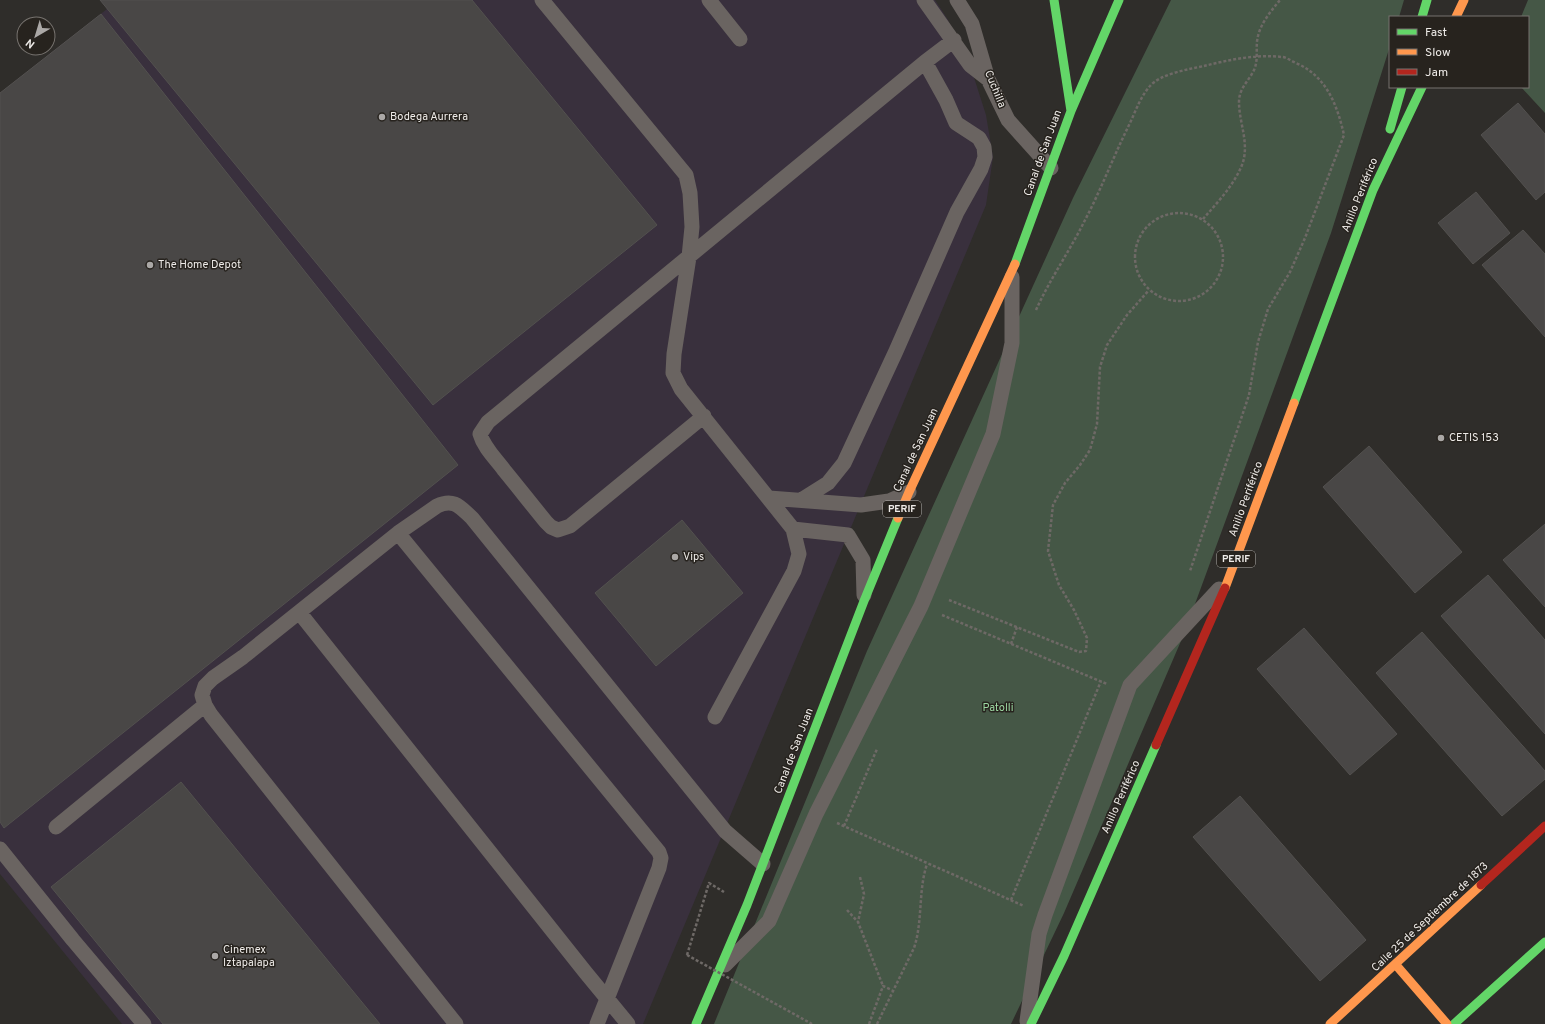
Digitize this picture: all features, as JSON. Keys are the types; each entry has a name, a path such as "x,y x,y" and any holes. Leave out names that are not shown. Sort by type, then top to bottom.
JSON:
{"main road":[{"path":"1054,0 1072,111"},
{"name":"Canal de San Juan","path":"696,1024 748,905 864,601 909,492 1012,272 1072,111 1120,0"},
{"path":"1422,16 1427,0"},
{"path":"1456,16 1464,0"},
{"path":"1089,70 1124,13"},
{"path":"1373,190 1402,88"},
{"name":"Anillo Periférico","path":"1031,1024 1064,956 1229,579 1373,190 1422,88"},
{"name":"Calle 25 de Septiembre de 1873","path":"1330,1024 1396,965 1545,826"},
{"path":"1454,1024 1545,942"},
{"path":"1396,965 1447,1024"}],"lane":[{"path":"542,0 686,175 692,208 692,227 689,257 674,354 673,373 681,389 793,529 799,554 794,571 714,717"},
{"path":"709,0 740,39"},
{"path":"924,0 954,40 970,65 988,79"},
{"name":"Cuchilla","path":"957,0 972,24 988,79 1008,120 1051,168"},
{"path":"704,416 570,526 558,530 551,527 514,482 482,441 480,434 486,425 925,62 954,40"},
{"path":"801,500 828,483 844,464 896,351 957,212 982,169 985,157 984,147 979,138 956,123 946,100 925,62"},
{"path":"717,973 769,921 816,814 921,606 993,434 1012,343 1012,272"},
{"path":"769,498 861,505 889,502 909,492"},
{"path":"456,1024 205,705 202,695 206,686 213,678 243,657 398,533 444,503 452,503 460,506 472,518 724,831 763,864"},
{"path":"793,529 848,535 863,560 864,601"},
{"path":"398,533 659,852 661,858 659,868 597,1024"},
{"path":"1027,1024 1039,934 1087,798 1130,685 1229,579"},
{"path":"299,612 628,1024"},
{"path":"56,827 205,705"},
{"path":"0,848 73,940 144,1024"}],"path":[{"path":"1203,219 1237,175 1242,164 1246,147 1239,104 1239,95 1244,84 1254,71 1258,37 1261,28 1268,15 1280,0"},
{"path":"1033,316 1042,296 1084,223 1117,148 1144,93 1152,84 1165,77 1184,70 1224,61 1256,57 1283,57 1308,68 1322,81 1330,93 1340,118 1344,135 1305,238 1290,272 1268,309 1258,342 1249,396 1190,571"},
{"path":"1178,212 1191,214 1203,219 1213,228 1220,240 1223,253 1223,266 1214,284 1199,297 1186,301 1173,301 1160,297 1149,290 1140,279 1135,267 1134,254 1137,241 1143,229 1153,220 1165,214 1178,212"},
{"path":"944,598 1079,652 1086,651 1087,638 1074,610 1059,585 1048,551 1053,505 1065,483 1090,450 1096,424 1100,367 1107,345 1126,315 1149,290"},
{"path":"921,606 1128,693"},
{"path":"1011,644 1017,627"},
{"path":"1011,900 1101,681"},
{"path":"816,814 1045,915"},
{"path":"877,1024 917,940 920,923 923,875 927,864"},
{"path":"858,922 864,894 860,877"},
{"path":"709,883 687,955 812,1024"},
{"path":"847,910 858,922 883,986 869,1024"},
{"path":"883,986 892,990"}],"shaded area":[{"path":"100,0 935,0 948,20 970,65 986,115 993,157 986,205 643,1024 122,1024 0,874 0,93 47,56 56,56 56,49 107,9"}],"green space":[{"name":"Patolli","path":"1171,0 1404,0 1399,16 1389,16 1389,49 1331,233 1184,634 1064,913 1011,1024 714,1024 867,651 1073,198"},
{"path":"1528,0 1545,0 1545,113 1522,88 1529,88 1529,16 1521,16"}],"building":[{"name":"Bodega Aurrera","path":"100,0 472,0 657,225 433,405"},
{"name":"The Home Depot","path":"101,14 458,465 4,828 0,822 0,93 47,56 56,56 56,49"},
{"path":"1518,103 1545,134 1545,192 1536,200 1481,135"},
{"path":"1476,192 1510,233 1473,264 1438,223"},
{"path":"1523,230 1545,254 1545,337 1482,265"},
{"path":"1369,446 1462,552 1415,593 1323,487"},
{"name":"Vips","path":"682,520 743,593 656,666 595,593"},
{"path":"1545,524 1545,607 1503,560"},
{"path":"1488,575 1545,640 1545,734 1441,616"},
{"path":"1304,628 1397,734 1350,775 1257,669"},
{"path":"1422,632 1545,771 1545,779 1502,816 1376,673"},
{"name":"Cinemex Iztapalapa","path":"181,782 380,1024 163,1024 51,887"},
{"path":"1240,796 1366,940 1320,981 1193,837"}],"traffic: fast":[{"path":"1054,0 1071,111"},
{"path":"1015,264 1071,111 1119,0"},
{"path":"1422,16 1427,0"},
{"path":"1390,129 1402,88"},
{"path":"1294,403 1373,190 1422,88"},
{"path":"696,1024 747,905 864,601 898,518"},
{"path":"1031,1024 1064,956 1156,745"},
{"path":"1454,1024 1545,942"}],"traffic: slow":[{"path":"1456,16 1464,0"},
{"path":"898,518 1015,264"},
{"path":"1225,588 1294,403"},
{"path":"1330,1024 1481,885"},
{"path":"1396,965 1447,1024"}],"traffic: jam":[{"path":"1156,745 1225,588"},
{"path":"1481,885 1545,826"}],"place":[{"name":"Bodega Aurrera","path":"382,117"},
{"name":"The Home Depot","path":"150,265"},
{"name":"CETIS 153","path":"1441,438"},
{"name":"Vips","path":"675,557"},
{"name":"Cinemex Iztapalapa","path":"215,956"}]}
